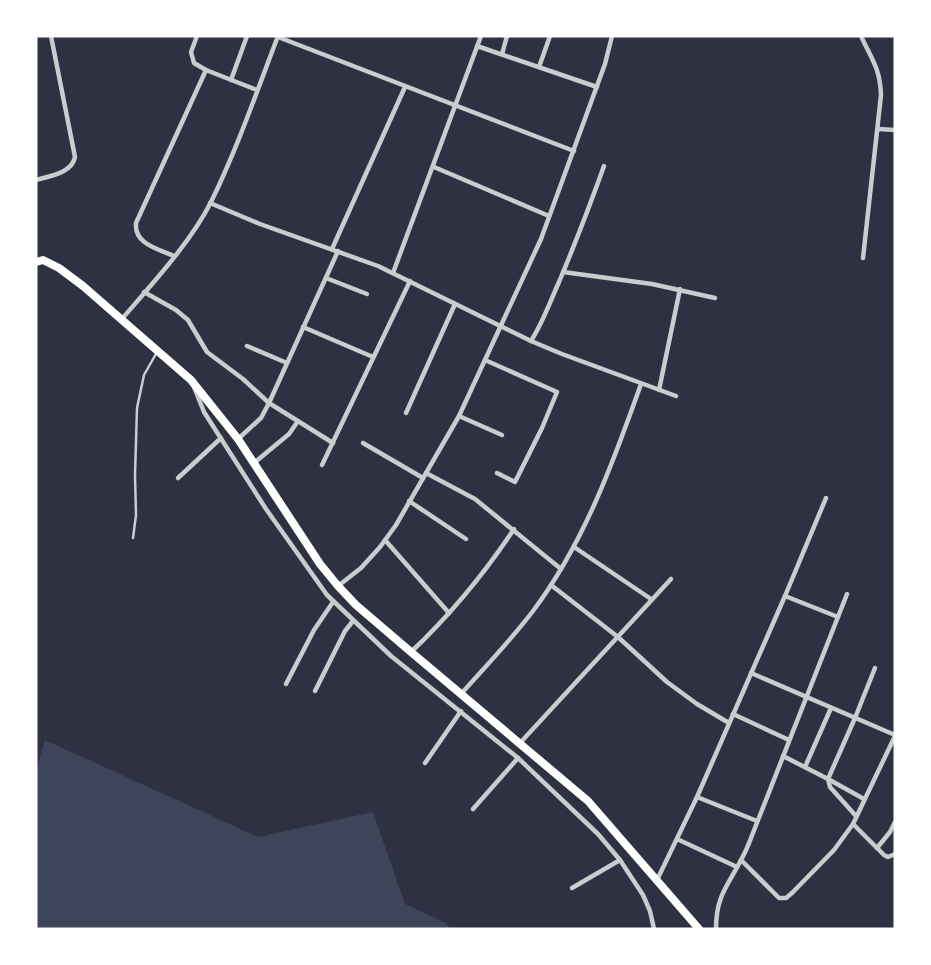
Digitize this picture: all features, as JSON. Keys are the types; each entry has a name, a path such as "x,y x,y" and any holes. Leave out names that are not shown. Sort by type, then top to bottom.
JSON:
{"highway":[{"path":"36,262 43,260 59,268 158,350 191,380 238,439 320,564 338,586 356,605 588,801 700,929"}],"street":[{"path":"36,180 68,169 74,164 75,157 51,36"},
{"path":"197,36 191,52 194,63 206,70 257,90"},
{"path":"231,80 247,36"},
{"path":"121,320 188,238 210,203 278,36 405,87 574,151"},
{"path":"393,273 434,167 481,36"},
{"path":"502,54 507,36"},
{"path":"539,67 550,36"},
{"path":"338,586 361,568 396,525 459,416 541,238 597,87 612,36"},
{"path":"861,36 880,78 881,96 870,185 864,258"},
{"path":"477,46 597,87"},
{"path":"174,256 144,242 135,230 136,223 206,70"},
{"path":"332,250 405,87"},
{"path":"878,129 895,130"},
{"path":"530,341 540,326 563,272 586,217 604,166"},
{"path":"434,167 549,216"},
{"path":"210,203 260,224 338,251 393,273 530,341 676,396"},
{"path":"238,439 261,418 269,403 338,251"},
{"path":"563,272 652,284 715,298"},
{"path":"326,278 367,294"},
{"path":"322,465 410,282"},
{"path":"659,390 680,290"},
{"path":"144,292 176,310 188,320 207,352 243,379 269,403 333,443"},
{"path":"406,413 455,304"},
{"path":"303,327 373,357"},
{"path":"247,346 287,363"},
{"path":"485,360 557,392 516,482 497,473"},
{"path":"191,380 204,412 266,509 327,595 391,656 518,758 598,834 620,860 643,895 650,911 654,929"},
{"path":"461,694 532,612 574,547 596,503 641,384"},
{"path":"459,416 502,435"},
{"path":"254,463 289,434 298,421"},
{"path":"178,478 221,438"},
{"path":"363,443 423,478"},
{"path":"426,473 475,499 561,569"},
{"path":"657,880 697,797 752,673 772,621 785,596 826,498"},
{"path":"409,501 466,539"},
{"path":"411,652 466,594 514,529"},
{"path":"385,540 449,613"},
{"path":"574,547 651,600"},
{"path":"520,743 671,579"},
{"path":"551,585 618,637 667,682 697,704 729,723"},
{"path":"716,929 721,896 741,860 758,821 847,594"},
{"path":"785,596 838,617"},
{"path":"286,684 314,630 334,602"},
{"path":"314,691 345,631 353,621"},
{"path":"856,816 830,787 828,779 875,668"},
{"path":"741,860 779,898 786,898 834,850 853,824 895,735 752,673"},
{"path":"805,767 831,708"},
{"path":"425,763 461,711"},
{"path":"733,714 789,740"},
{"path":"783,756 864,799"},
{"path":"473,809 518,758"},
{"path":"697,797 758,821"},
{"path":"878,848 895,822"},
{"path":"853,824 884,855 888,857 894,855"},
{"path":"677,839 737,867"},
{"path":"572,888 620,860"}],"lane":[{"path":"133,538 136,515 137,408 144,375 158,350"}],"shaded area":[{"path":"45,740 258,837 373,812 405,904 446,923 450,929 36,929 36,770"}]}
